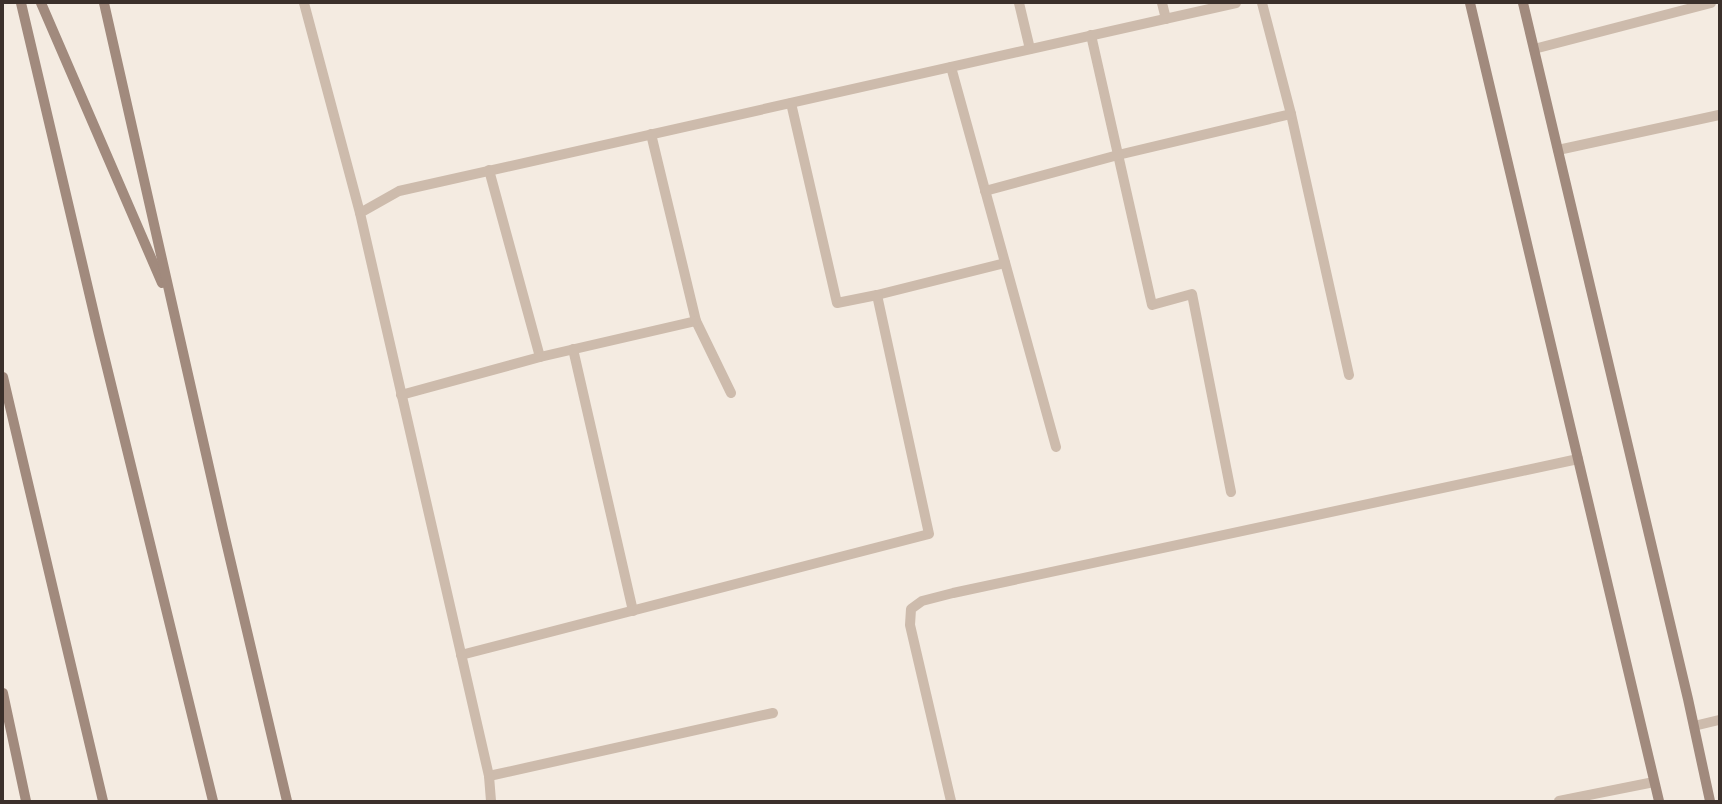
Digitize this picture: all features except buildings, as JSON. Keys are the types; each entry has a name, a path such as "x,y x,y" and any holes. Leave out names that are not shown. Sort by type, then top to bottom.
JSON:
{"street":[{"path":"21,3 99,335 213,801"},
{"path":"41,3 173,307"},
{"path":"104,3 287,801"},
{"path":"304,3 360,213 489,776 491,801"},
{"path":"1019,3 1030,49"},
{"path":"1162,3 1166,19"},
{"path":"360,213 399,191 1236,3"},
{"path":"1262,3 1291,114 1349,375"},
{"path":"1470,3 1659,801"},
{"path":"1523,3 1694,726 1710,801"},
{"path":"1534,49 1711,3"},
{"path":"1091,36 1152,305 1192,294 1232,492"},
{"path":"951,67 1056,447"},
{"path":"791,103 837,304 1005,263"},
{"path":"985,191 1118,156 1291,114"},
{"path":"1558,150 1719,114"},
{"path":"651,134 696,321 731,394"},
{"path":"489,170 540,357"},
{"path":"461,655 929,534 877,295"},
{"path":"402,395 540,357 696,321"},
{"path":"573,349 633,611"},
{"path":"3,377 103,801"},
{"path":"951,801 910,626 911,609 922,601 976,588 1578,459"},
{"path":"3,693 6,721 26,801"},
{"path":"489,776 773,713"},
{"path":"1694,726 1719,720"},
{"path":"1559,801 1654,782"}]}
